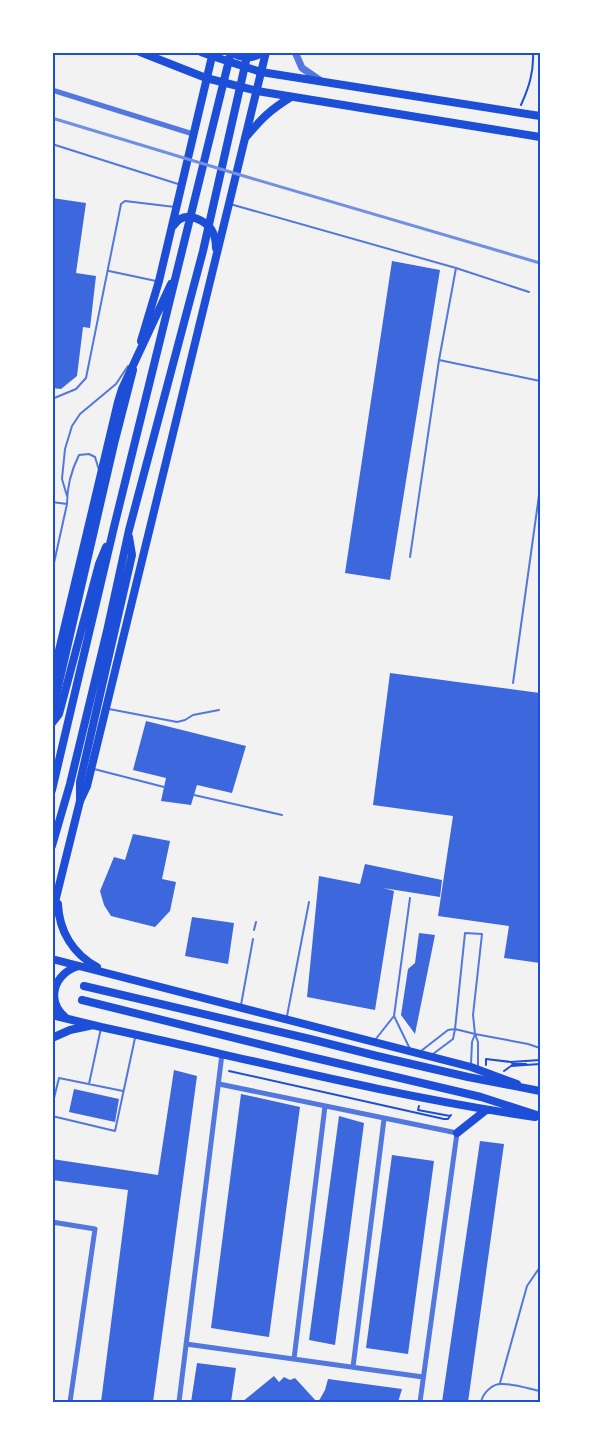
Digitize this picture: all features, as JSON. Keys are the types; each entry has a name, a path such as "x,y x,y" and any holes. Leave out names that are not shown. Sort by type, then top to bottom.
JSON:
{"main road":[{"path":"140,52 206,78 257,91 540,137"},
{"path":"201,52 261,72 540,116"},
{"path":"52,790 231,52 250,58 264,52"},
{"path":"52,846 108,631 129,530 203,251 248,52"},
{"path":"53,914 80,801 92,768 217,259 257,91 264,52"},
{"path":"52,713 114,444 159,281 212,54"},
{"path":"246,137 273,108 291,97"},
{"path":"171,229 180,219 188,216 199,219 211,228 216,239 217,259"},
{"path":"52,680 122,389 179,268"},
{"path":"52,723 59,714 99,564 114,527"},
{"path":"80,801 80,782 132,555 129,530"},
{"path":"58,892 59,918 71,945 85,960 112,974"},
{"path":"52,959 415,1052 538,1088"},
{"path":"67,1019 55,1002 55,988 57,981 66,971 79,966"},
{"path":"84,986 468,1077 538,1088"},
{"path":"82,1000 311,1057 481,1096 540,1117"},
{"path":"52,1015 392,1092 486,1110 540,1117"},
{"path":"52,1038 70,1030 97,1026"},
{"path":"457,1133 486,1110"}],"street":[{"path":"295,52 302,68 324,82"},
{"path":"52,90 193,134"},
{"path":"178,1402 222,1054"},
{"path":"219,1081 384,1119 457,1133 420,1402"},
{"path":"294,1359 325,1106"},
{"path":"353,1367 384,1119"},
{"path":"52,1222 95,1229 70,1402"},
{"path":"186,1344 423,1377"}],"lane":[{"path":"52,144 181,185"},
{"path":"52,399 76,389 86,378 123,202 176,207"},
{"path":"230,204 456,268 529,292"},
{"path":"410,557 439,360 456,268"},
{"path":"108,271 159,281"},
{"path":"67,496 62,479 65,449 72,426 80,414 116,384 139,348"},
{"path":"439,360 540,381"},
{"path":"52,572 67,496 79,455 89,454 95,457 104,489"},
{"path":"513,683 540,488"},
{"path":"52,502 67,504"},
{"path":"106,709 177,722 193,715 219,711"},
{"path":"92,768 164,787"},
{"path":"194,795 282,815"},
{"path":"374,1042 394,1016 410,898"},
{"path":"286,1019 309,902"},
{"path":"254,930 256,922"},
{"path":"430,1056 453,1039 465,933 482,933 473,1015 478,1042 478,1069"},
{"path":"241,1007 253,939"},
{"path":"394,1016 415,1052 448,1030 455,1029 540,1048"},
{"path":"89,1084 97,1026"},
{"path":"475,1034 472,1042 478,1069"},
{"path":"52,1116 115,1131 136,1035"},
{"path":"52,1106 59,1078 123,1091"},
{"path":"500,1383 527,1286 540,1266"},
{"path":"482,1402 482,1398 489,1389 500,1383 540,1391"}],"path":[{"path":"518,113 530,83 534,63 533,52"},
{"path":"478,1069 486,1059 540,1062"},
{"path":"511,1061 540,1062 512,1064 511,1061"},
{"path":"511,1066 540,1062"},
{"path":"220,1069 444,1119 451,1117 451,1115 441,1113 430,1111 420,1110 420,1107 450,1113 450,1116 418,1110 419,1106 439,1109"}],"building":[{"path":"52,198 86,203 76,273 96,276 90,328 83,327 77,376 61,389 52,388"},
{"path":"392,261 440,270 390,580 345,573"},
{"path":"390,673 540,693 540,963 504,958 509,926 438,916 453,816 373,805"},
{"path":"146,721 246,746 232,793 197,785 191,805 161,801 166,778 133,770"},
{"path":"133,834 170,841 162,879 176,882 170,911 155,927 111,916 104,905 100,891 114,857 125,860"},
{"path":"365,864 442,880 440,897 383,888 394,891 375,1010 307,997 319,876 360,884"},
{"path":"192,917 234,923 228,964 185,956"},
{"path":"419,933 435,935 415,1034 401,1015 408,969 415,963"},
{"path":"174,1070 197,1076 153,1402 101,1402 128,1190 52,1180 52,1159 158,1175"},
{"path":"74,1089 119,1099 115,1122 69,1112"},
{"path":"241,1094 300,1107 269,1337 211,1328"},
{"path":"339,1116 364,1123 335,1345 309,1340"},
{"path":"480,1141 504,1144 468,1402 442,1402"},
{"path":"392,1155 434,1161 408,1354 366,1348"},
{"path":"197,1363 236,1368 231,1402 191,1402"},
{"path":"274,1376 279,1382 284,1377 290,1380 295,1378 317,1402 242,1402"},
{"path":"328,1379 402,1389 398,1402 317,1402 325,1390"}],"railway":[{"path":"52,118 540,263"}]}
